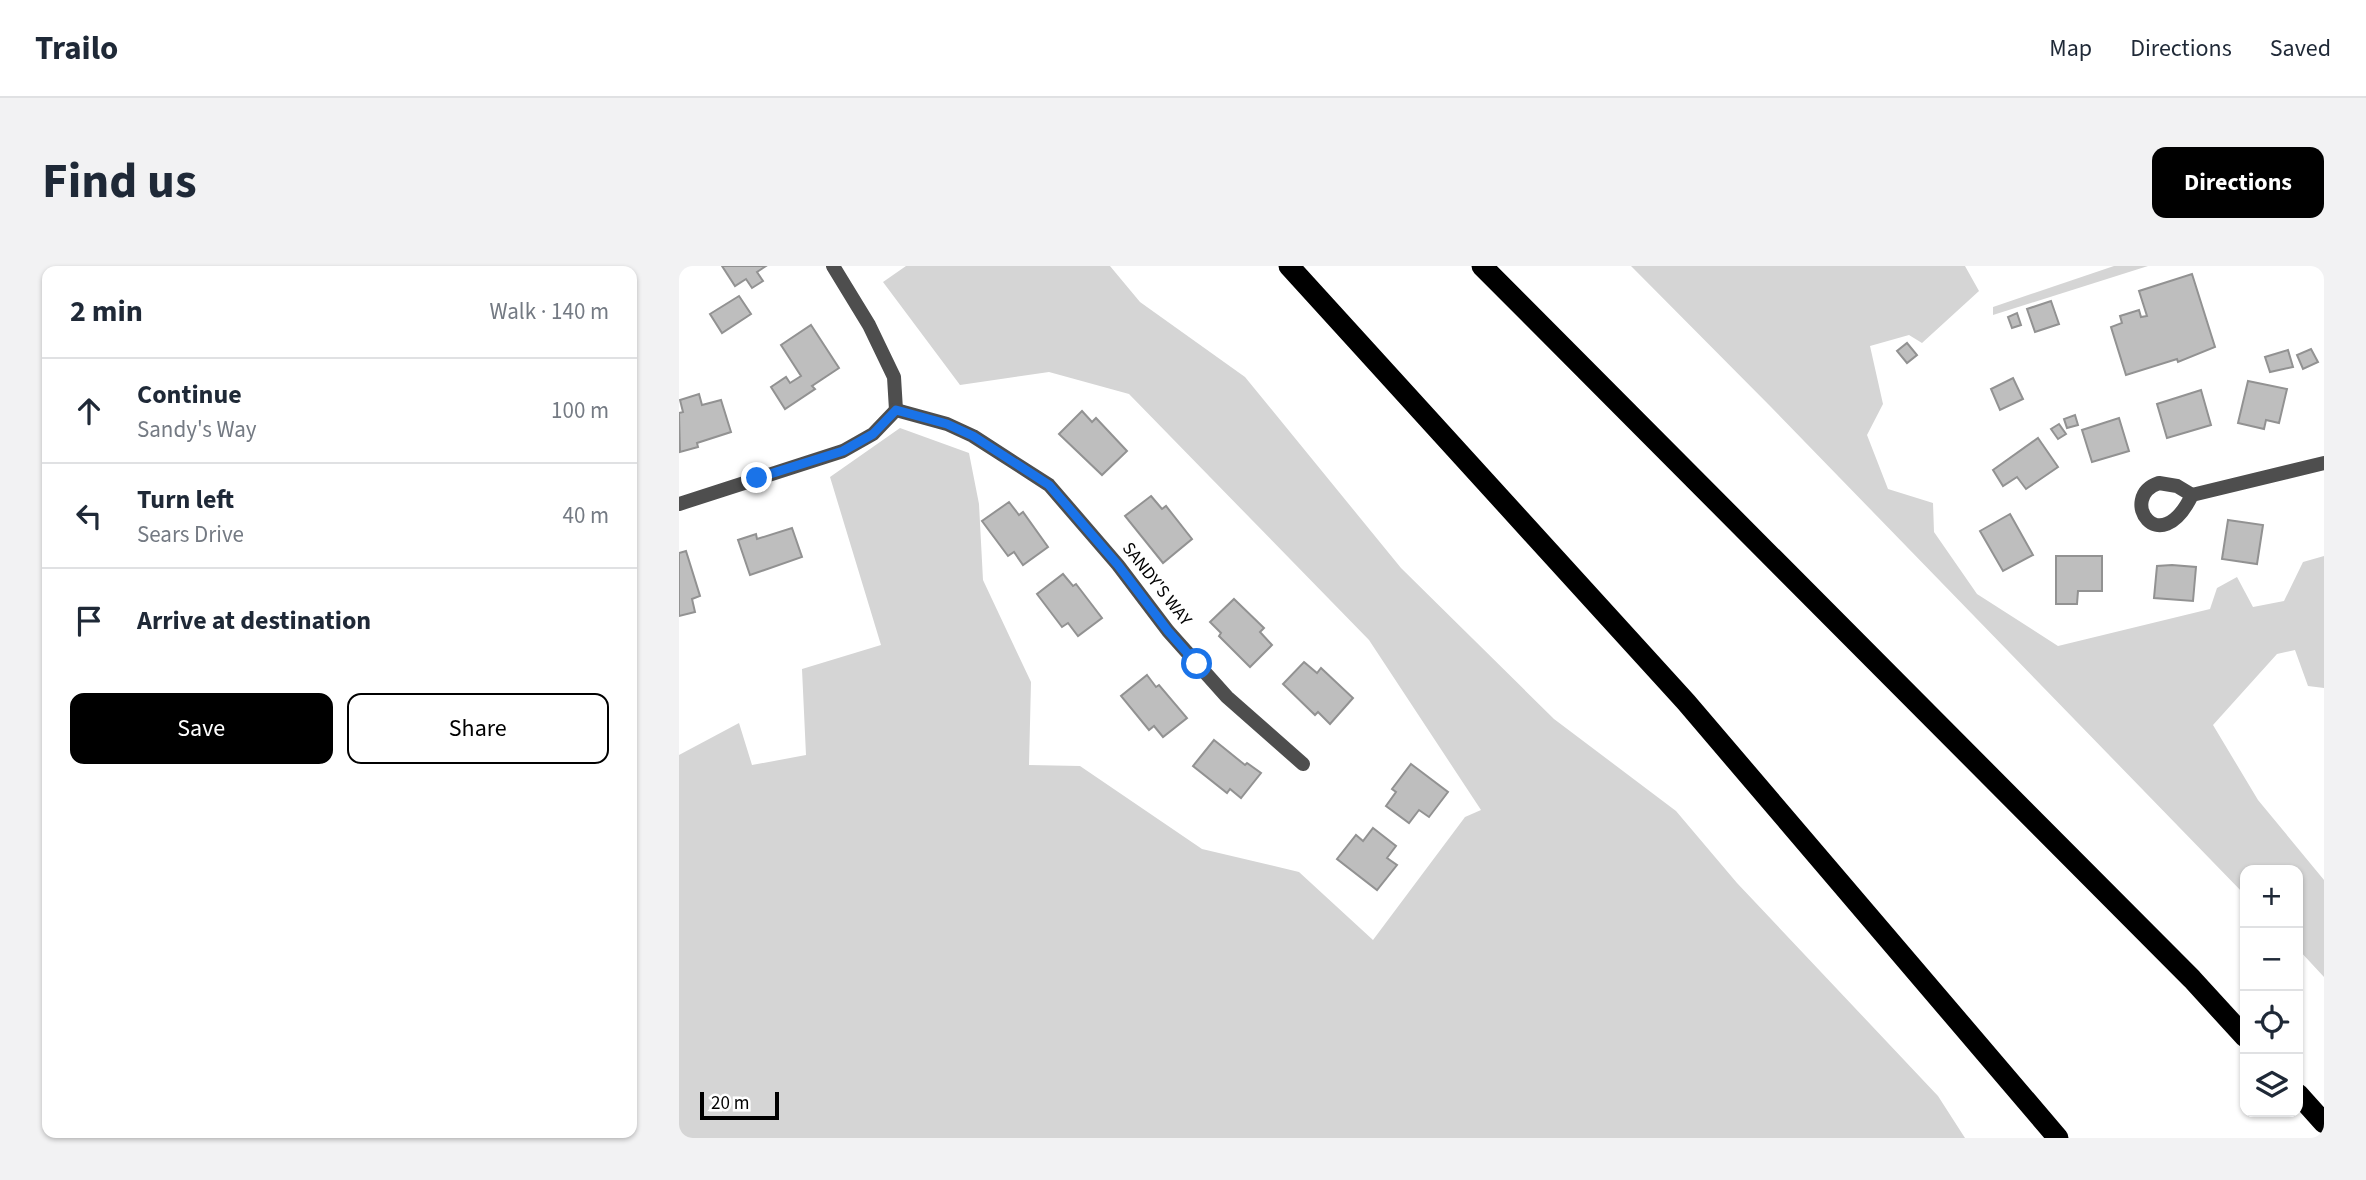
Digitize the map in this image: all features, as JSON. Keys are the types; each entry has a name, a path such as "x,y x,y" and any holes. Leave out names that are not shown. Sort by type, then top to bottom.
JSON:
{"highway":[{"path":"1289,266 1686,702 2058,1138"},
{"path":"1482,266 2182,969 2240,1032"},
{"path":"2303,1100 2324,1123"}],"street":[{"path":"679,504 843,451 873,434 896,410 894,377 869,325 833,266"},
{"name":"SANDY'S WAY","path":"896,410 947,424 973,436 1049,485 1118,565 1168,631 1227,697 1303,764"},
{"path":"2192,495 2324,463"}],"shaded area":[{"path":"906,266 1110,266 1140,302 1245,377 1401,568 1554,719 1676,811 1737,883 1938,1096 1965,1138 679,1138 679,755 739,723 752,765 806,755 802,669 881,645 830,477 900,428 969,453 979,504 983,580 1031,682 1029,765 1080,766 1202,849 1299,872 1373,940 1465,817 1481,810 1369,640 1129,394 1049,372 960,385 883,282"},
{"path":"1631,266 1965,266 1979,291 1922,343 1909,335 1870,346 1883,404 1867,435 1888,489 1933,503 1934,532 1977,594 2058,646 2210,609 2217,588 2237,577 2253,607 2284,601 2303,562 2324,556 2324,688 2308,686 2295,650 2277,654 2213,725 2258,800 2324,880 2324,977 2303,954 2303,865 2240,865 2240,890"},
{"path":"2114,266 2148,266 1993,315 1993,307"}],"building":[{"path":"722,266 766,266 757,272 763,281 752,288 746,279 735,286"},
{"path":"2192,274 2215,347 2178,362 2177,359 2126,375 2111,327 2122,323 2120,316 2139,310 2141,317 2147,316 2139,291"},
{"path":"739,296 751,314 722,333 710,314"},
{"path":"2051,301 2059,324 2035,332 2027,309"},
{"path":"2017,313 2021,325 2012,328 2008,317"},
{"path":"811,325 839,368 812,386 815,389 785,409 771,387 786,377 790,383 801,376 781,345"},
{"path":"1907,343 1917,355 1907,363 1897,351"},
{"path":"2311,349 2318,362 2303,369 2297,355"},
{"path":"2288,350 2293,367 2270,372 2265,357"},
{"path":"2013,378 2023,399 2000,410 1991,389"},
{"path":"2248,381 2287,389 2279,423 2266,420 2264,429 2238,423"},
{"path":"2201,390 2211,425 2167,438 2157,404"},
{"path":"699,394 702,405 721,400 731,432 697,443 698,447 680,452 679,413 683,412 680,400"},
{"path":"1082,411 1092,422 1096,418 1127,451 1102,475 1059,434"},
{"path":"2075,415 2078,425 2067,428 2064,419"},
{"path":"2119,418 2129,451 2092,462 2082,430"},
{"path":"2059,424 2066,434 2058,439 2051,429"},
{"path":"2038,438 2058,467 2026,489 2017,477 2003,486 1993,470"},
{"path":"1151,496 1162,509 1166,506 1192,539 1163,563 1125,516"},
{"path":"1009,502 1019,515 1023,512 1048,547 1023,565 1014,552 1008,556 982,521"},
{"path":"2010,514 2033,555 2003,571 1980,531"},
{"path":"2228,520 2263,525 2257,564 2222,559"},
{"path":"792,528 802,557 750,575 738,540 756,534 757,539"},
{"path":"686,551 700,596 692,599 695,612 679,616 679,553"},
{"path":"2056,556 2102,556 2102,591 2078,591 2077,604 2056,604"},
{"path":"2157,566 2196,567 2193,601 2154,598"},
{"path":"1063,574 1073,586 1076,584 1102,618 1078,636 1068,623 1062,627 1037,594"},
{"path":"1234,599 1264,628 1260,632 1272,645 1250,667 1219,636 1221,633 1210,622"},
{"path":"1304,662 1317,673 1321,668 1353,698 1330,724 1318,712 1315,715 1283,684"},
{"path":"1147,675 1187,718 1163,737 1154,726 1149,730 1121,696"},
{"path":"1214,740 1245,765 1247,763 1261,773 1241,798 1230,789 1227,793 1193,766"},
{"path":"1411,764 1448,792 1429,817 1419,810 1409,823 1386,806 1396,792 1392,789"},
{"path":"1373,828 1396,846 1387,858 1397,865 1377,890 1337,859 1356,835 1363,841"}],"route":[{"path":"757,478 843,451 873,434 896,410 947,424 973,436 1049,485 1118,565 1197,664"}]}
